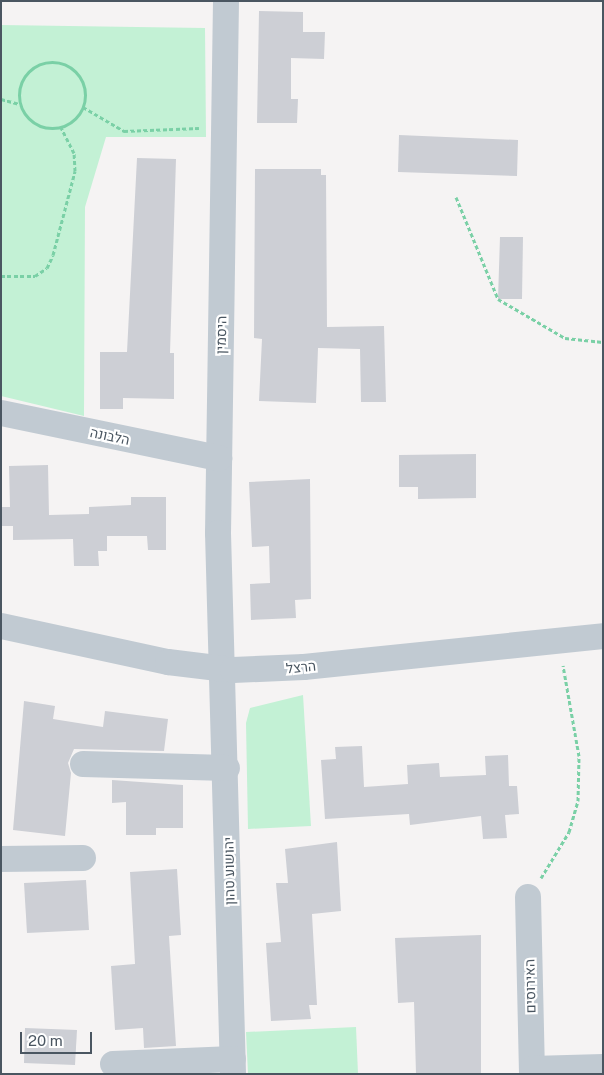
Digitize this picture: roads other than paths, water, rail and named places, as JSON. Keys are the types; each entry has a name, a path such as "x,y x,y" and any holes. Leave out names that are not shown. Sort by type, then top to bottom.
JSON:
{"street":[{"name":"היסמין","path":"225,669 219,458 226,1"},
{"name":"הלבונה","path":"1,413 219,458"},
{"name":"הרצל","path":"1,626 160,660 225,669 286,669 603,636"},
{"name":"יהושוע טהון","path":"225,669 233,1066"},
{"path":"83,764 227,768"},
{"path":"1,859 83,858"},
{"name":"האירוסים","path":"528,897 532,1071"},
{"path":"113,1064 233,1066"},
{"path":"532,1071 603,1067"}]}
